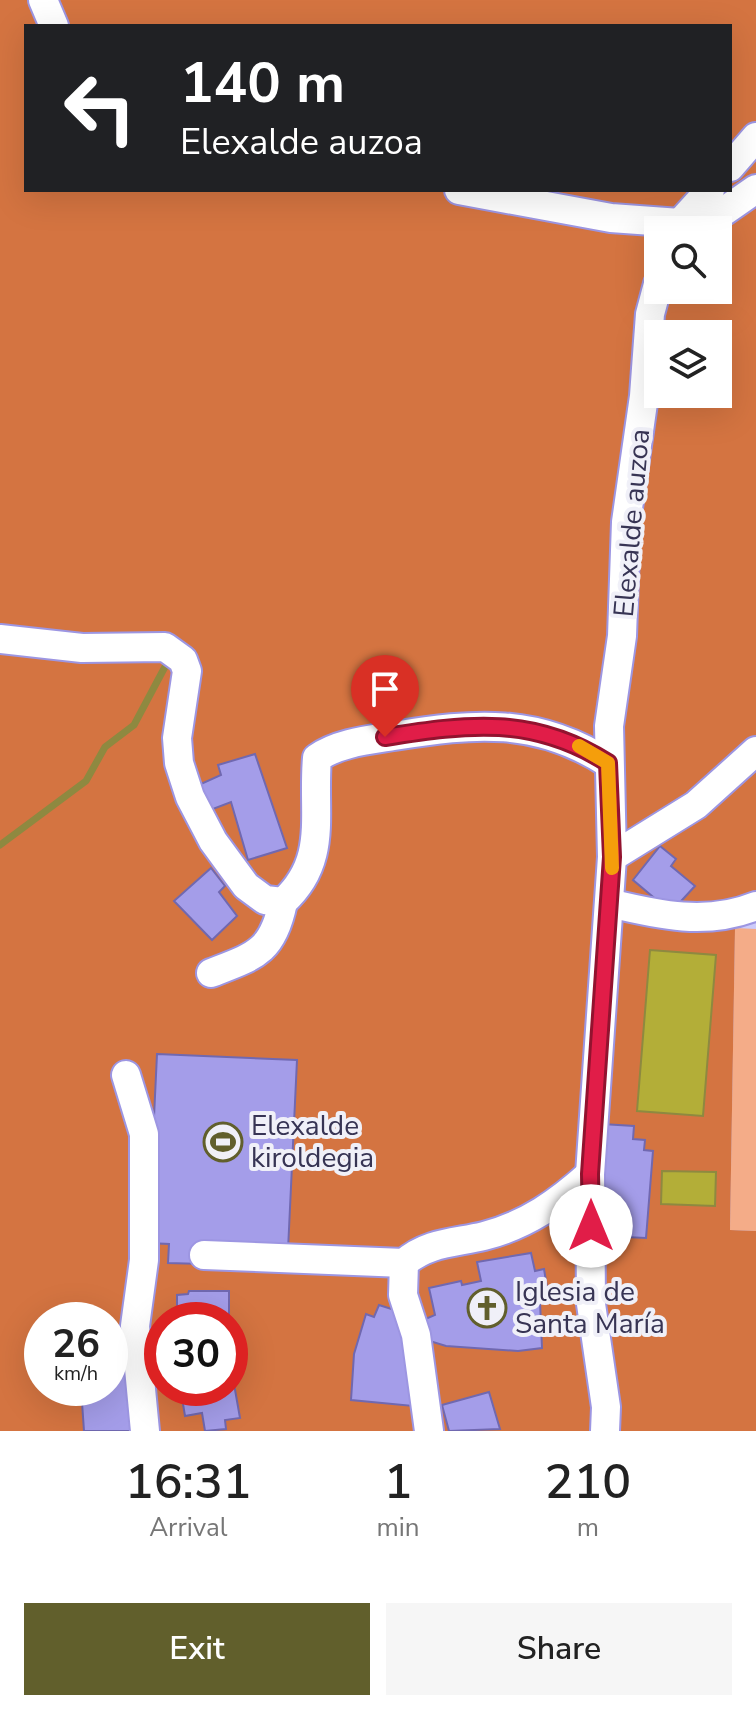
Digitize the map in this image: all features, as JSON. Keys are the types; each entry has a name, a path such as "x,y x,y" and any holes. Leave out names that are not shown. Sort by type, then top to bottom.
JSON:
{"street":[{"path":"43,0 53,24"},
{"path":"732,165 756,137"},
{"path":"707,216 756,189"},
{"path":"470,192 644,222"},
{"path":"693,216 709,192"},
{"name":"Elexalde auzoa","path":"605,1431 606,1407 591,1304 590,1174 612,857 608,763 611,698 622,636 626,522 644,396 653,304"},
{"path":"0,639 82,648 165,647 183,660 187,671 177,738 179,763 190,797 213,841 246,886 265,900 283,902"},
{"path":"211,973 255,956 271,942 283,902 301,885 314,860 315,779 317,758 324,753 361,741 456,726 505,725 586,749 608,763"},
{"path":"612,857 696,805 756,751"},
{"path":"609,903 660,915 701,918 732,915 756,906"},
{"path":"126,1075 144,1134 144,1260 135,1326 145,1431"},
{"path":"204,1255 404,1263 418,1250 512,1227 554,1206 590,1174"},
{"path":"404,1263 403,1295 418,1352 429,1431"}],"shaded area":[{"path":"0,0 756,0 756,913 735,929 730,1230 756,1231 756,1431 0,1431"},
{"path":"735,928 756,929 756,1231 730,1230"},
{"path":"650,950 716,955 703,1116 637,1111"},
{"path":"662,1171 716,1172 715,1206 661,1204"}],"building":[{"path":"255,754 287,848 248,860 231,802 205,812 192,788 221,775 218,765"},
{"path":"660,846 676,859 671,866 695,886 671,912 633,880"},
{"path":"211,868 225,886 219,892 237,916 212,940 174,901"},
{"name":"Elexalde kiroldegia","path":"157,1054 297,1060 288,1250 203,1264 168,1263 169,1244 148,1243"},
{"path":"602,1124 634,1126 633,1139 645,1140 644,1150 653,1151 646,1238 625,1237 624,1244 604,1243 605,1221 595,1220"},
{"name":"Iglesia de Santa María","path":"531,1253 535,1271 544,1269 549,1299 540,1301 542,1348 518,1351 446,1346 423,1339 416,1323 435,1315 429,1288 461,1281 462,1285 481,1281 477,1262"},
{"path":"189,1291 229,1291 229,1302 177,1302 177,1295 188,1294"},
{"path":"379,1305 404,1313 413,1406 351,1400 354,1354 366,1314 374,1317"},
{"path":"128,1366 132,1431 84,1431 82,1406 128,1406"},
{"path":"489,1392 500,1429 449,1431 442,1405"},
{"path":"183,1406 238,1406 240,1418 225,1420 226,1429 205,1431 202,1413 185,1416"}],"waterway":[{"path":"0,845 86,781 105,747 134,725 167,663"}],"slow traffic":[{"path":"579,746 608,763 612,868"}],"place":[{"name":"Elexalde kiroldegia","path":"223,1142"},
{"name":"Iglesia de Santa María","path":"487,1308"}],"route":[{"path":"385,737 456,726 505,725 536,731 586,749 608,763 612,857 590,1174 591,1226"}]}
